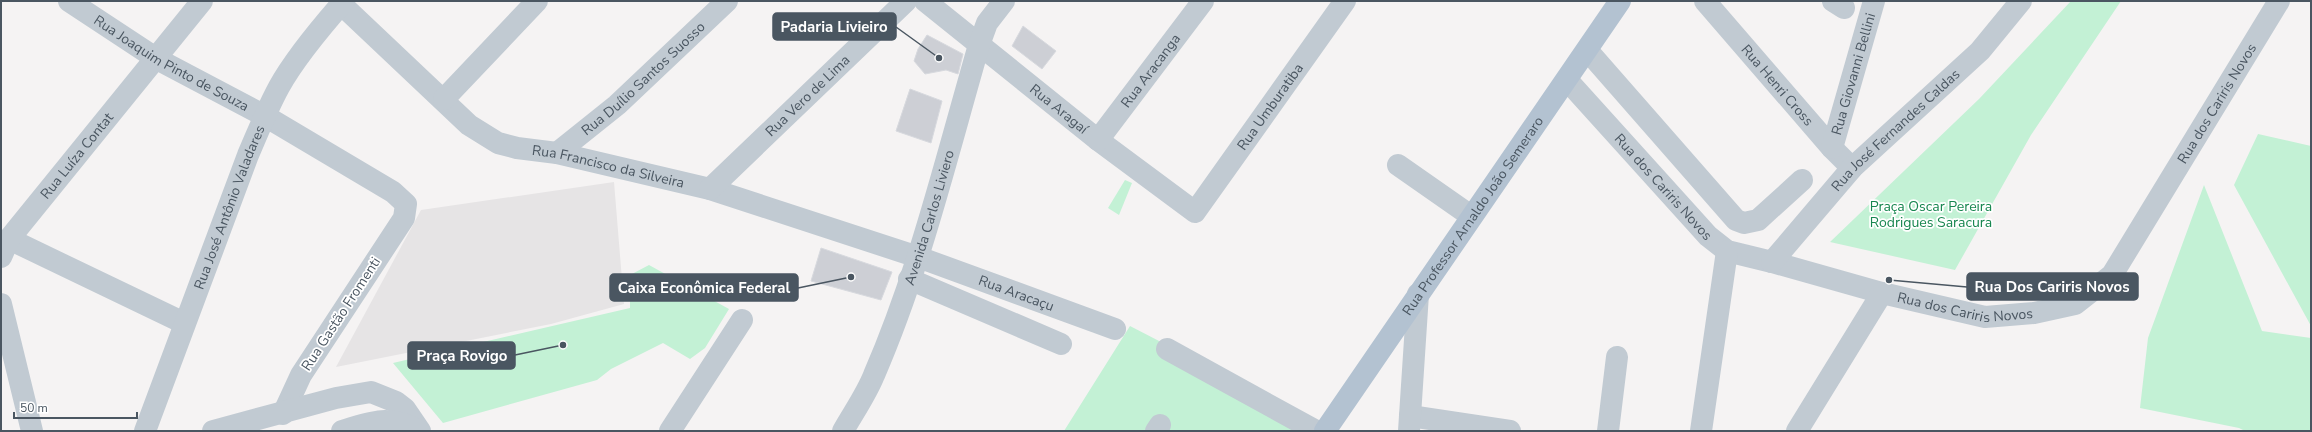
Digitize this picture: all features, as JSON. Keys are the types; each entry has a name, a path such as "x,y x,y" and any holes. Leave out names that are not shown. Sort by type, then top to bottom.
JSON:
{"main road":[{"name":"Rua Professor Arnaldo João Semeraro","path":"1325,431 1471,216 1567,80 1620,1"}],"street":[{"name":"Rua Joaquim Pinto de Souza","path":"70,1 157,59 264,116 393,192 406,204 404,218"},
{"name":"Rua Luíza Contat","path":"5,248 202,1"},
{"path":"444,100 537,1"},
{"name":"Rua Duílio Santos Suosso","path":"557,153 617,105 727,1"},
{"name":"Rua Vero de Lima","path":"710,189 906,1"},
{"name":"Rua Aragaí","path":"925,1 1098,140 1195,212"},
{"name":"Avenida Carlos Liviero","path":"847,430 874,377 918,256 979,45 987,23 1004,1"},
{"name":"Rua Aracanga","path":"1098,140 1203,1"},
{"name":"Rua Umburatiba","path":"1195,212 1345,1"},
{"name":"Rua Henri Cross","path":"1705,1 1832,148 1852,168"},
{"name":"Rua Giovanni Bellini","path":"1832,148 1874,1"},
{"name":"Rua José Fernandes Caldas","path":"1772,262 1852,168 1980,51 2021,1"},
{"name":"Rua dos Cariris Novos","path":"1567,80 1708,236 1727,252 1772,262 1882,293 1985,317 2034,313 2075,304 2112,275 2279,1"},
{"name":"Rua Francisco da Silveira","path":"343,3 469,125 498,143 517,148 557,153 710,189 918,256"},
{"name":"Rua José Antônio Valadares","path":"145,431 184,324 264,116 280,86 295,63 343,3"},
{"path":"1587,50 1736,220 1744,223 1758,220 1802,180"},
{"path":"1398,165 1471,216"},
{"name":"Rua Gastão Fromenti","path":"283,414 301,375 404,218"},
{"path":"5,248 184,324"},
{"path":"1701,431 1727,252"},
{"name":"Rua Aracaçu","path":"918,256 1115,329"},
{"path":"910,279 1061,344"},
{"path":"1797,431 1882,293"},
{"path":"1418,294 1409,424 1510,431"},
{"path":"1,304 32,431"},
{"path":"670,431 742,320"},
{"path":"1167,349 1316,431"},
{"path":"1608,431 1617,357"},
{"path":"214,431 283,414 336,398 371,392 396,402 405,409 420,431"},
{"path":"342,431 377,422 390,421 403,422 420,431"}],"shaded area":[{"path":"614,182 624,304 551,324 336,367 421,210"}],"green space":[{"name":"Praça Oscar Pereira Rodrigues Saracura","path":"2071,1 2121,1 2031,135 1955,270 1830,242 1979,99"},
{"path":"2258,134 2311,146 2311,326 2234,185"},
{"path":"1125,180 1132,183 1119,215 1108,208"},
{"path":"2204,185 2262,331 2311,338 2311,431 2245,431 2239,428 2140,408 2148,338"},
{"path":"649,265 729,309 705,348 690,359 663,343 611,369 597,380 443,423 393,363 630,308 630,275"},
{"path":"1130,326 1310,419 1302,431 1064,431"}],"building":[{"path":"1023,26 1056,51 1042,69 1012,46"},
{"path":"927,35 963,54 958,74 946,70 925,74 914,61 918,49"},
{"path":"910,89 942,101 931,143 896,131"},
{"path":"821,248 892,272 881,300 811,281"}],"place":[{"name":"Padaria Livieiro","path":"939,58"},
{"name":"Caixa Econômica Federal","path":"851,277"},
{"name":"Rua Dos Cariris Novos","path":"1889,280"},
{"name":"Praça Rovigo","path":"563,345"}]}
